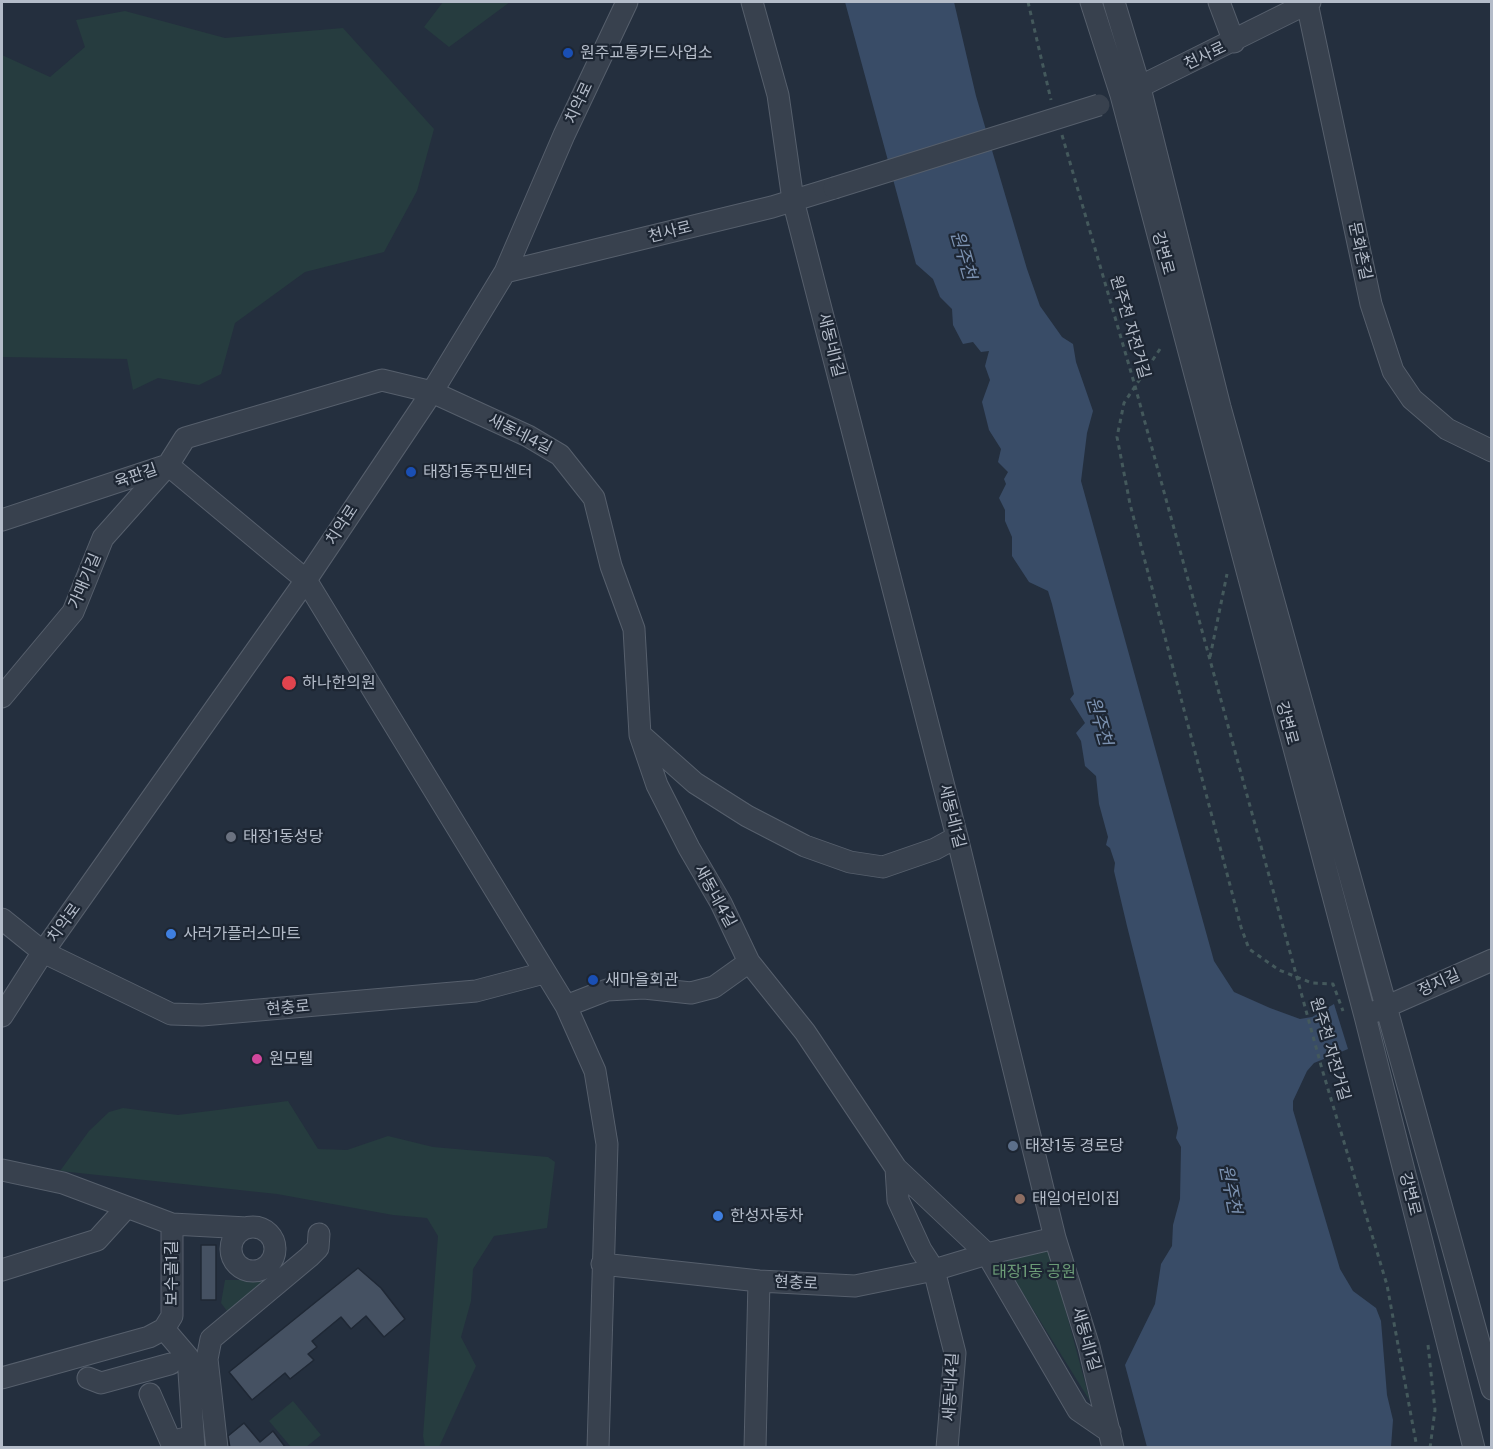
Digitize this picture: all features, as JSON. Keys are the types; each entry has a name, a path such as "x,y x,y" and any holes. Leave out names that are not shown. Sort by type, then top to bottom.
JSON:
{"street":[{"name":"치악로","path":"2,1017 43,952 306,580 432,392 505,272 564,135 627,2"},
{"name":"새동네1길","path":"752,2 778,95 793,200 957,837 1055,1238 1089,1347 1109,1442"},
{"name":"강변로","path":"1091,2 1130,92 1221,407 1491,1389"},
{"name":"강변로","path":"1114,2 1130,92 1355,1018 1474,1448"},
{"path":"1219,2 1234,42"},
{"name":"천사로","path":"505,272 793,200 1099,105 1234,42 1308,2"},
{"name":"문화촌길","path":"1308,2 1371,304 1393,371 1412,399 1447,429 1491,451"},
{"name":"새동네4길","path":"168,465 185,438 382,380 432,392 528,436 560,455 594,498 611,566 634,629 640,735 657,785 689,848 721,903 749,962 805,1032 896,1167 898,1200 921,1250 934,1270 955,1353 947,1448"},
{"name":"육판길","path":"2,520 168,465 306,580"},
{"name":"가매기길","path":"2,697 73,612 104,538 168,465"},
{"path":"306,580 566,1006 595,1071 607,1144 597,1448"},
{"path":"640,735 695,783 747,816 805,846 850,862 883,867 935,849 957,837"},
{"path":"2,919 43,952"},
{"name":"현충로","path":"43,952 171,1014 202,1015 476,991 544,973"},
{"name":"정지길","path":"1355,1018 1491,960"},
{"path":"566,1006 607,990 644,988 691,993 714,987 749,962"},
{"name":"새동네1길","path":"896,1167 987,1254 1078,1410 1109,1442"},
{"name":"보수골1길","path":"2,1170 63,1183 172,1224 172,1316 164,1329 149,1337 2,1378"},
{"path":"2,1270 97,1240 126,1208"},
{"path":"172,1224 247,1228"},
{"path":"217,1448 207,1359 211,1339 309,1257 318,1248 319,1234"},
{"name":"현충로","path":"602,1264 759,1281 855,1286 934,1270 987,1254 1055,1238"},
{"path":"755,1448 759,1281"},
{"path":"150,1394 171,1442 193,1442 188,1357 164,1329"},
{"path":"88,1378 101,1383 170,1364"}],"path":[{"path":"1028,2 1052,104"},
{"name":"원주천 자전거길","path":"1059,126 1135,386 1322,1069 1387,1284 1417,1448"},
{"path":"1160,349 1124,403 1117,436 1130,504 1241,927 1249,948 1279,970 1312,983 1334,984 1355,1018"},
{"name":"원주천 자전거길","path":"1210,659 1227,574"},
{"path":"1427,1343 1435,1410 1430,1448"}],"green space":[{"path":"443,2 510,2 449,47 424,27"},
{"path":"125,11 225,38 343,28 434,129 417,191 384,252 305,272 235,323 221,374 199,385 158,378 133,390 127,359 2,357 2,55 50,77 85,47 76,20"},
{"path":"288,1101 318,1149 347,1150 388,1136 433,1147 548,1157 555,1162 547,1228 494,1236 473,1269 471,1301 461,1337 476,1366 439,1447 425,1447 423,1436 438,1236 427,1218 393,1215 277,1194 60,1171 89,1131 109,1112 123,1108 178,1115"},
{"name":"태장1동 공원","path":"1048,1245 1090,1401 1001,1258"},
{"path":"263,1275 268,1281 230,1315 221,1303 225,1280 247,1280 249,1276"},
{"path":"293,1401 321,1435 306,1447 291,1447 269,1421"}],"water":[{"name":"원주천","path":"845,2 954,2 976,96 1027,269 1040,306 1062,337 1073,344 1076,362 1093,411 1087,433 1081,481 1214,961 1234,992 1300,1019 1312,1017 1334,1004 1348,1049 1314,1063 1307,1071 1293,1101 1293,1110 1340,1269 1353,1291 1376,1308 1381,1321 1387,1395 1393,1420 1391,1447 1147,1447 1125,1365 1155,1304 1161,1264 1172,1246 1173,1225 1180,1199 1181,1147 1176,1138 1178,1128 1127,926 1114,871 1115,863 1110,848 1106,845 1108,837 1099,804 1096,776 1085,766 1081,741 1076,733 1085,723 1070,699 1074,694 1052,604 1048,591 1029,582 1012,556 1012,537 1005,521 1005,510 999,498 1006,484 1004,479 1008,472 998,462 1001,449 989,430 982,402 990,380 985,366 989,351 981,352 973,342 963,344 953,325 952,309 940,297 933,279 916,264"}],"building":[{"path":"201,1245 216,1245 216,1300 201,1300"},
{"path":"358,1268 381,1288 405,1319 384,1337 366,1316 351,1329 341,1317 312,1341 317,1347 308,1354 314,1360 290,1379 285,1373 252,1400 229,1372"},
{"path":"244,1423 260,1442 273,1431 286,1448 230,1448 228,1436"}],"place":[{"name":"원주교통카드사업소","path":"568,53"},
{"name":"태장1동주민센터","path":"411,472"},
{"name":"하나한의원","path":"289,683"},
{"name":"태장1동성당","path":"231,837"},
{"name":"사러가플러스마트","path":"171,934"},
{"name":"새마을회관","path":"593,980"},
{"name":"원모텔","path":"257,1059"},
{"name":"태장1동 경로당","path":"1013,1146"},
{"name":"태일어린이집","path":"1020,1199"},
{"name":"한성자동차","path":"718,1216"}]}
